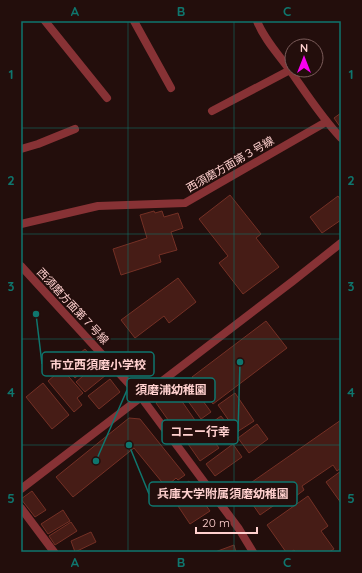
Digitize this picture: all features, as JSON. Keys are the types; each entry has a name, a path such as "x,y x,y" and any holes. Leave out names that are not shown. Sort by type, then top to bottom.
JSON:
{"street":[{"path":"44,21 107,98"},
{"path":"134,21 171,88"},
{"path":"257,21 262,33 284,62"},
{"path":"212,111 284,73"},
{"path":"296,78 326,122 341,138"},
{"name":"西須磨方面第３号線","path":"21,224 98,206 185,203 326,122"},
{"path":"21,149 38,144 75,129"},
{"path":"21,489 341,243"},
{"name":"西須磨方面第７号線","path":"21,266 141,397 239,529 253,552"},
{"path":"21,508 54,552"}],"building":[{"path":"341,113 341,128 334,118"},
{"path":"230,195 261,234 256,238 279,267 243,294 219,263 228,256 199,219"},
{"path":"338,196 341,200 341,220 322,233 310,217"},
{"path":"154,211 155,213 162,211 164,217 178,213 183,228 171,232 177,250 159,255 161,262 121,275 113,249 147,238 140,215"},
{"path":"178,278 196,302 169,323 164,316 135,338 121,320"},
{"path":"266,321 287,348 213,404 192,377"},
{"path":"85,349 95,361 75,378 65,365"},
{"path":"97,364 106,375 85,392 76,382"},
{"path":"62,369 83,393 77,398 82,405 74,412 48,381"},
{"path":"110,379 120,392 99,409 88,396"},
{"path":"43,383 69,415 52,429 26,397"},
{"path":"192,386 211,412 201,419 182,393"},
{"path":"174,390 199,426 181,438 156,403"},
{"path":"235,393 254,421 237,432 218,405"},
{"path":"221,416 228,425 211,437 219,448 200,461 186,441"},
{"path":"129,418 140,419 185,475 178,480 176,478 166,487 134,448 73,497 56,477"},
{"path":"341,420 341,468 337,471 333,465 302,486 304,490 292,499 289,495 260,515 242,489"},
{"path":"257,424 268,439 249,453 238,438"},
{"path":"233,444 242,457 215,476 206,464"},
{"path":"341,471 341,503 326,482"},
{"path":"189,481 210,511 190,524 170,494"},
{"path":"32,491 46,510 35,517 21,499"},
{"path":"308,496 328,526 321,531 334,549 329,552 296,552 294,550 291,552 286,552 267,525"},
{"path":"63,510 70,521 48,534 41,524"},
{"path":"71,522 77,531 55,545 49,536"},
{"path":"91,532 96,542 75,552 71,541"},
{"path":"234,545 236,552 215,552"}],"place":[{"name":"市立西須磨小学校","path":"36,314"},
{"name":"コニー行幸","path":"240,362"},
{"name":"兵庫大学附属須磨幼稚園","path":"129,445"},
{"name":"須磨浦幼稚園","path":"96,461"}]}
